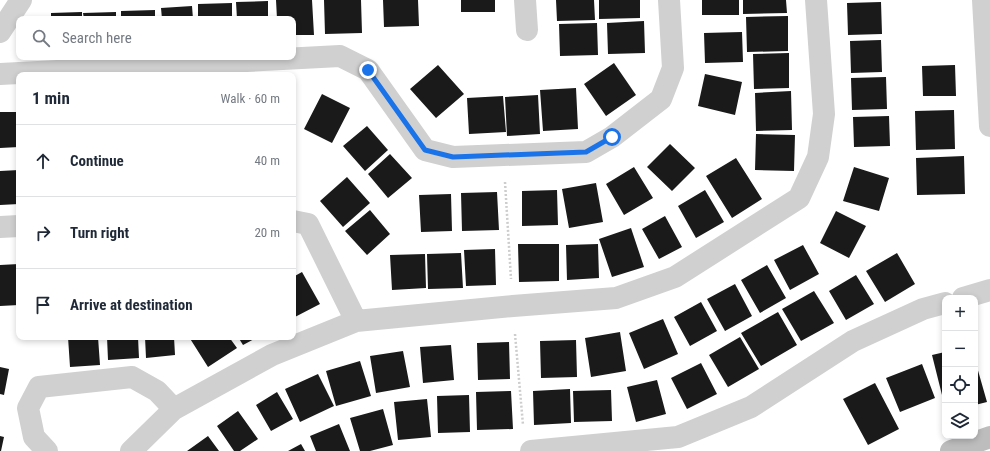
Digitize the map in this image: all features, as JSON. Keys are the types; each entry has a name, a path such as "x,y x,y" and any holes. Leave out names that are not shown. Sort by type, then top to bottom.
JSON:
{"street":[{"path":"0,32 21,0"},
{"path":"525,0 527,30"},
{"path":"296,58 340,56 368,70 425,150 453,157 586,152 612,137 661,99 673,68 669,0"},
{"path":"131,451 174,409 272,355 356,321 616,298 675,277 799,198 818,157 824,114 816,0"},
{"path":"983,0 988,38 990,126"},
{"path":"38,72 264,60"},
{"path":"0,74 16,73"},
{"path":"296,221 308,224 356,321"},
{"path":"0,227 16,226"},
{"path":"973,295 990,290"},
{"path":"532,451 674,444 751,407 853,342 923,309 942,304"},
{"path":"47,451 34,437 28,408 39,387 132,377 157,391 174,409"},
{"path":"951,451 990,437"}],"building":[{"path":"276,0 312,0 314,35 296,35 296,16 277,16"},
{"path":"324,0 361,0 362,33 325,34"},
{"path":"383,0 418,0 419,26 384,27"},
{"path":"461,0 495,0 495,12 461,12"},
{"path":"556,0 594,0 595,20 557,21"},
{"path":"599,0 640,0 640,18 599,19"},
{"path":"702,0 739,0 739,15 702,15"},
{"path":"743,0 786,0 787,13 743,14"},
{"path":"268,1 268,16 237,16 236,2"},
{"path":"881,2 882,34 848,35 847,3"},
{"path":"232,3 232,16 198,16 198,4"},
{"path":"192,6 193,16 162,16 161,8"},
{"path":"155,10 155,16 121,16 121,11"},
{"path":"82,12 82,16 51,16 51,13"},
{"path":"116,12 116,16 84,16 83,13"},
{"path":"788,16 788,51 747,52 746,17"},
{"path":"644,21 645,53 608,54 607,23"},
{"path":"597,23 598,55 560,56 559,24"},
{"path":"742,32 743,62 705,63 704,33"},
{"path":"881,40 882,72 851,73 850,41"},
{"path":"789,53 789,88 754,89 753,54"},
{"path":"614,63 636,95 606,116 584,84"},
{"path":"438,65 464,94 436,118 410,89"},
{"path":"955,65 956,96 923,96 922,66"},
{"path":"705,74 742,82 735,115 698,106"},
{"path":"886,77 887,109 852,110 851,78"},
{"path":"576,88 578,129 543,131 540,90"},
{"path":"791,91 792,130 756,131 755,93"},
{"path":"322,94 350,108 332,143 304,129"},
{"path":"538,95 540,134 507,136 505,97"},
{"path":"503,96 506,132 469,134 467,98"},
{"path":"954,110 955,149 916,150 915,111"},
{"path":"0,112 16,112 16,147 0,148"},
{"path":"889,116 890,146 854,147 853,117"},
{"path":"367,126 388,150 365,171 343,146"},
{"path":"756,134 795,135 794,171 755,170"},
{"path":"670,144 695,168 672,191 647,167"},
{"path":"390,154 412,178 388,198 368,174"},
{"path":"964,156 965,194 917,195 916,158"},
{"path":"736,158 762,199 732,218 706,176"},
{"path":"634,167 653,198 624,215 606,184"},
{"path":"854,167 889,178 879,211 843,201"},
{"path":"16,170 16,204 0,205 0,171"},
{"path":"347,177 370,203 343,227 320,201"},
{"path":"596,183 603,222 569,228 562,189"},
{"path":"557,190 558,225 522,226 522,191"},
{"path":"705,190 724,222 696,238 678,206"},
{"path":"497,192 499,230 462,231 461,193"},
{"path":"451,194 452,231 421,232 419,195"},
{"path":"370,210 390,234 367,255 345,231"},
{"path":"836,211 866,226 849,258 820,243"},
{"path":"665,216 682,247 659,259 642,229"},
{"path":"631,228 644,267 612,277 599,239"},
{"path":"518,244 559,244 559,281 519,282"},
{"path":"598,244 599,278 567,280 566,245"},
{"path":"803,245 819,274 790,290 774,260"},
{"path":"495,249 496,285 466,286 464,250"},
{"path":"461,253 463,288 428,289 427,254"},
{"path":"897,253 915,284 885,302 866,271"},
{"path":"425,254 426,288 392,290 390,255"},
{"path":"16,264 16,305 0,306 0,265"},
{"path":"767,265 786,298 760,313 741,280"},
{"path":"302,272 320,304 296,316 296,275"},
{"path":"856,275 874,304 846,320 829,291"},
{"path":"735,284 752,316 725,331 707,299"},
{"path":"814,291 834,323 801,341 782,309"},
{"path":"701,302 717,331 690,346 674,317"},
{"path":"778,312 797,345 761,366 741,333"},
{"path":"663,319 678,354 644,369 629,333"},
{"path":"620,332 626,371 591,377 585,338"},
{"path":"740,337 759,369 728,387 709,355"},
{"path":"68,340 98,340 100,365 70,367"},
{"path":"107,340 138,340 139,358 108,360"},
{"path":"145,340 174,340 175,355 146,358"},
{"path":"191,340 231,340 237,348 208,367"},
{"path":"240,340 252,340 243,345"},
{"path":"576,340 577,377 541,378 540,341"},
{"path":"509,342 510,379 478,380 477,343"},
{"path":"451,345 454,380 423,383 420,347"},
{"path":"403,351 410,387 376,393 370,356"},
{"path":"942,353 942,395 932,355"},
{"path":"360,361 371,396 336,406 326,371"},
{"path":"701,363 717,394 687,409 671,378"},
{"path":"922,364 935,398 900,412 886,378"},
{"path":"0,367 9,369 4,395 0,394"},
{"path":"978,370 987,402 978,404"},
{"path":"318,374 334,406 300,422 285,389"},
{"path":"657,380 666,414 636,422 627,387"},
{"path":"875,383 899,429 868,445 843,399"},
{"path":"570,389 571,423 534,425 533,391"},
{"path":"611,390 612,421 574,422 573,391"},
{"path":"511,391 513,429 477,430 476,392"},
{"path":"277,392 293,419 271,431 256,405"},
{"path":"469,395 470,432 438,433 437,396"},
{"path":"427,399 431,437 398,440 394,402"},
{"path":"383,409 393,445 370,451 360,451 350,418"},
{"path":"238,411 258,439 240,451 234,451 217,426"},
{"path":"339,424 350,451 316,451 310,436"},
{"path":"0,436 4,437 1,451 0,451"},
{"path":"208,436 219,451 187,451"},
{"path":"301,444 305,451 288,451"}],"route":[{"path":"368,70 425,150 453,157 586,152 612,137"}]}
